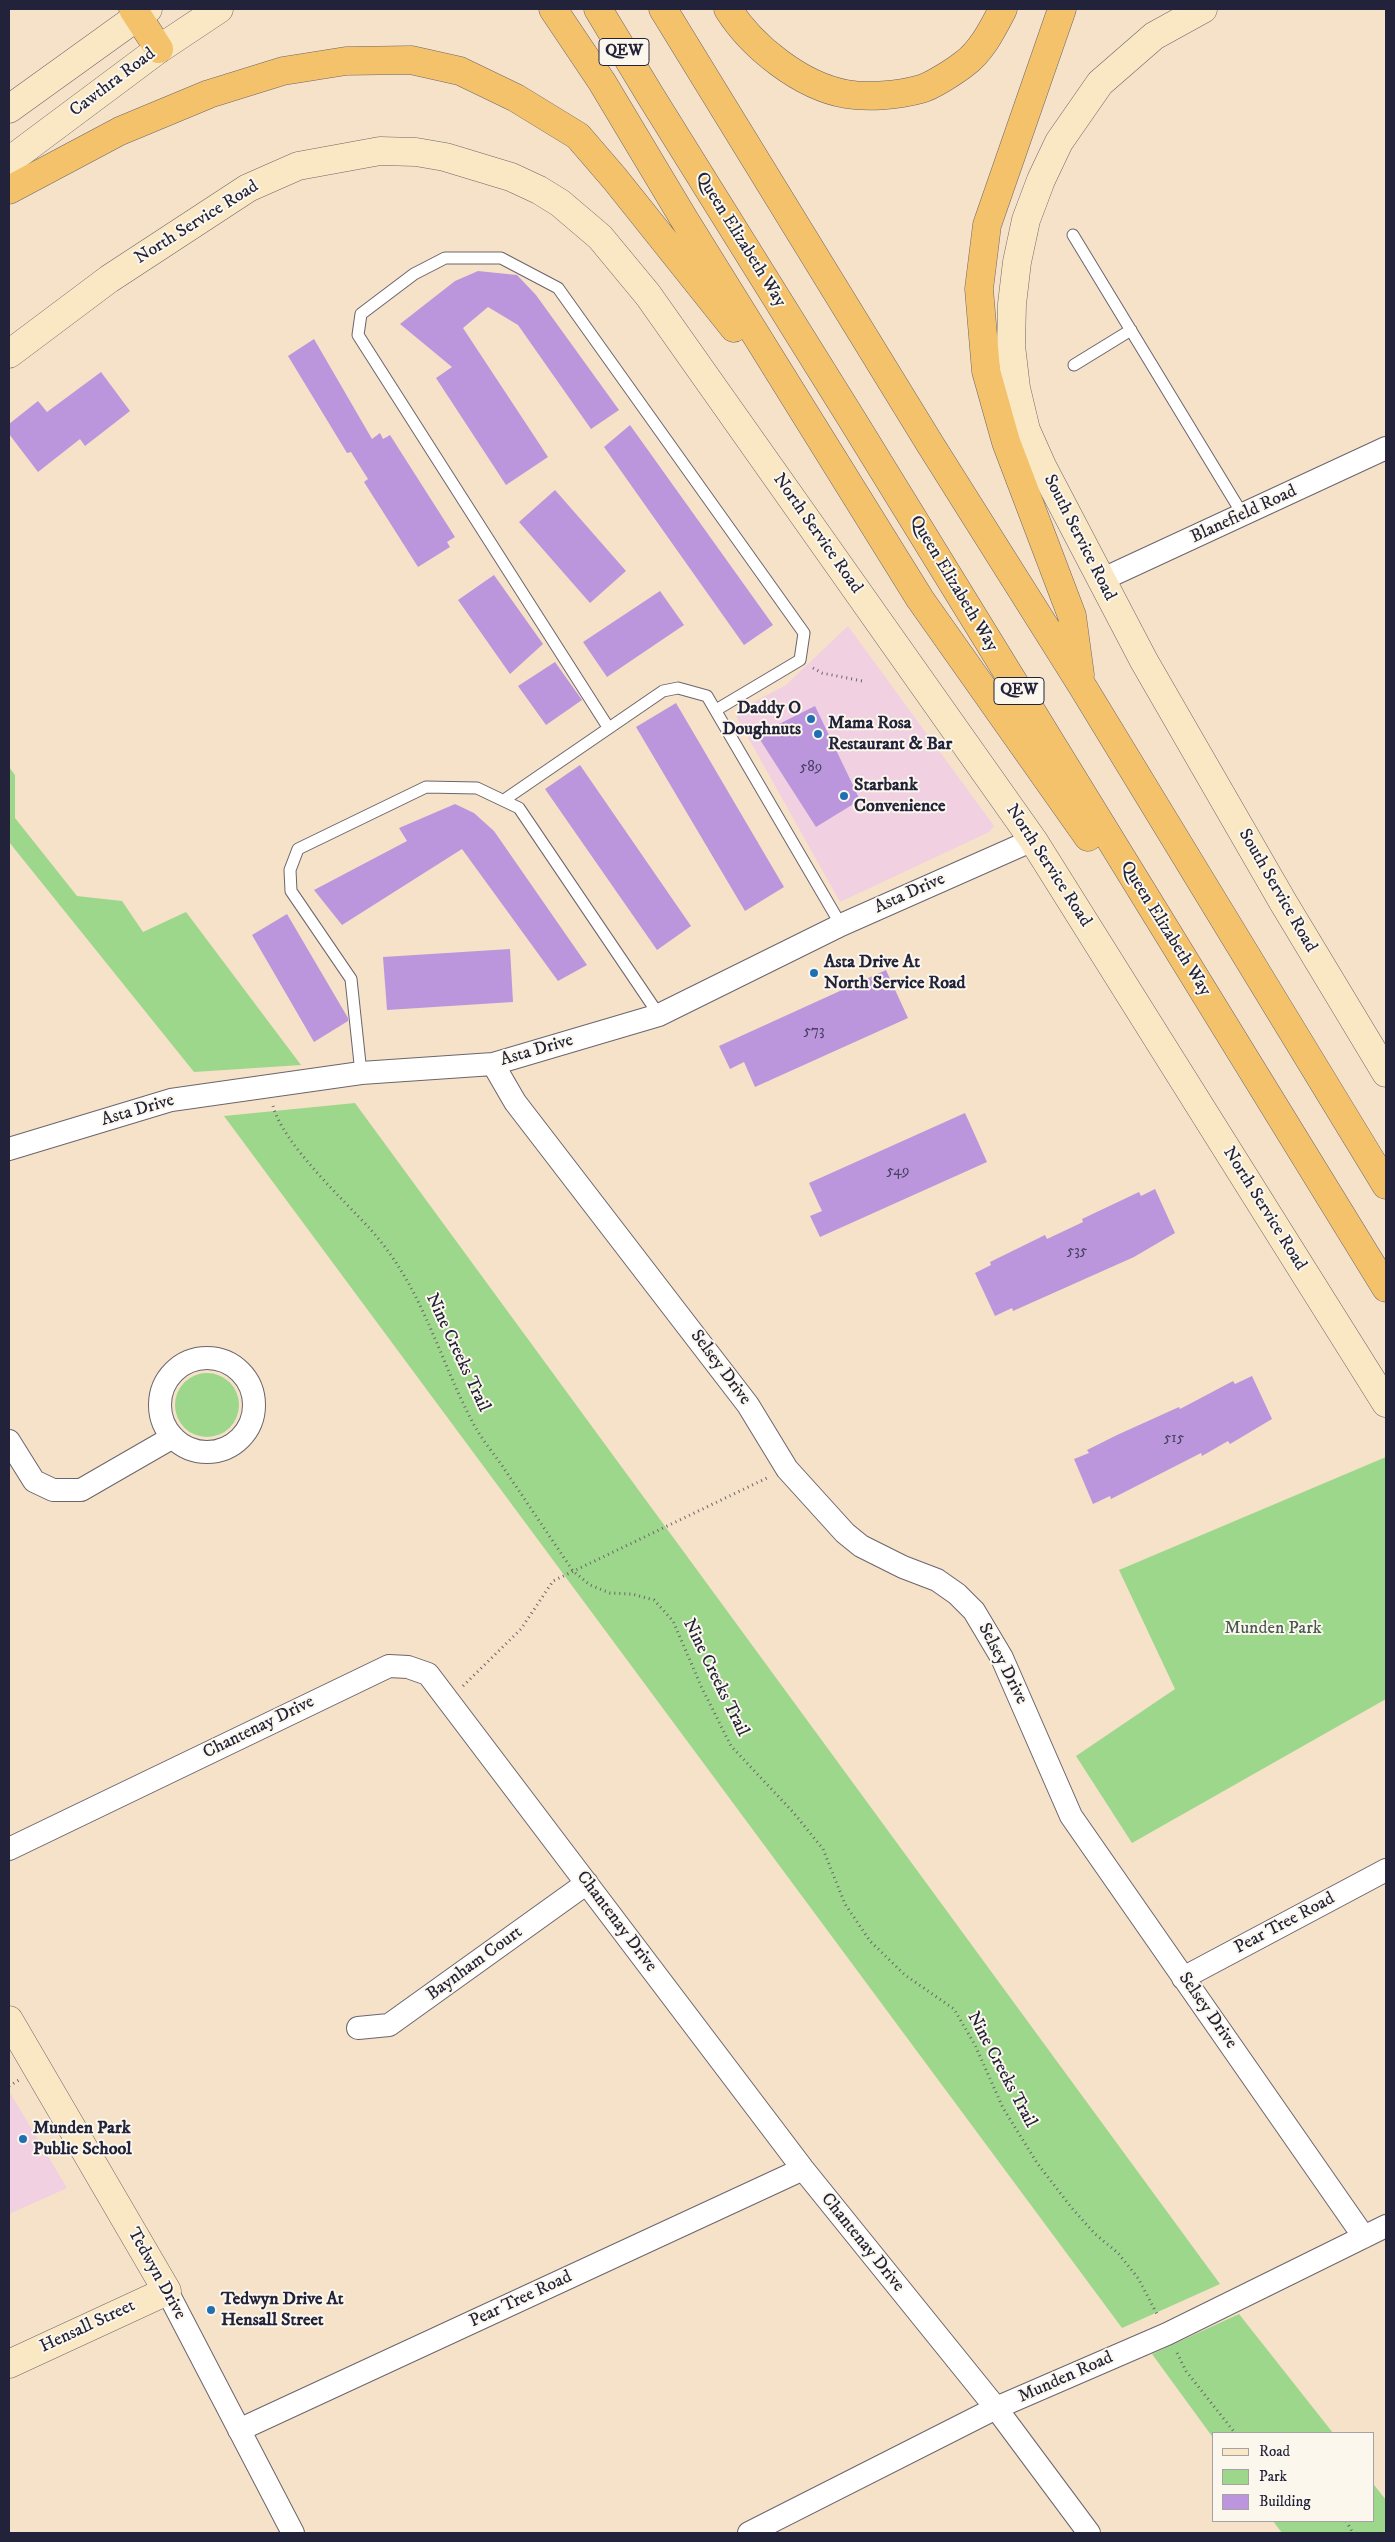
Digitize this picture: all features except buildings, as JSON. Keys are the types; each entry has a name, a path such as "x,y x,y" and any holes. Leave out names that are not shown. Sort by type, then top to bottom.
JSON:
{"highway":[{"path":"554,9 602,82 684,220 920,600 1087,836 1192,973"},
{"name":"Queen Elizabeth Way","path":"598,9 1386,1288"},
{"path":"663,9 930,444 1081,684 1386,1185"},
{"path":"728,9 763,50 804,79 845,94 878,95 923,89 965,64 990,34 1003,9"},
{"path":"1062,9 987,225 979,289 986,371 1006,442 1072,616 1081,684"},
{"path":"139,11 159,49"},
{"path":"9,190 120,131 210,94 283,71 346,61 411,60 460,71 516,98 578,136 615,179 812,425"}],"street":[{"name":"Cawthra Road","path":"9,161 159,49 219,9"},
{"name":"South Service Road","path":"1203,9 1154,36 1100,83 1059,142 1041,180 1026,220 1017,262 1012,304 1012,346 1016,388 1026,430 1101,580 1144,660 1283,902 1386,1073"},
{"path":"9,109 139,11"},
{"name":"North Service Road","path":"9,354 109,279 248,188 298,166 380,151 416,152 477,165 511,176 560,203 600,237 648,294 1033,840 1386,1403"},
{"name":"Blanefield Road","path":"1101,580 1386,448"},
{"name":"Asta Drive","path":"9,1149 171,1100 361,1073 493,1064 659,1015 841,925 1033,840"},
{"name":"Selsey Drive","path":"493,1064 515,1102 748,1405 787,1469 845,1533 861,1546 903,1567 937,1580 957,1594 974,1611 1002,1658 1071,1816 1364,2237"},
{"path":"209,1358 230,1363 242,1372 251,1386 254,1402 253,1418 245,1433 233,1444 218,1451 202,1452 186,1447 173,1437 165,1425 161,1403 166,1382 175,1370 188,1362 209,1358"},
{"path":"9,1441 34,1481 53,1490 81,1490 173,1437"},
{"name":"Chantenay Drive","path":"9,1849 389,1666 408,1667 428,1674 802,2169 996,2408 1089,2533"},
{"name":"Pear Tree Road","path":"1183,1978 1386,1870"},
{"name":"Baynham Court","path":"358,2028 390,2026 587,1883"},
{"name":"Tedwyn Drive","path":"9,2020 167,2291 293,2533"},
{"name":"Pear Tree Road","path":"239,2430 802,2169"},
{"name":"Munden Road","path":"749,2533 996,2408 1167,2334 1386,2226"},
{"name":"Hensall Street","path":"9,2364 167,2291"}],"lane":[{"path":"1073,235 1243,515"},
{"path":"608,728 358,335 361,314 414,274 445,258 501,258 558,288 804,632 800,660 716,710"},
{"path":"1074,365 1131,330"},
{"path":"504,800 663,691 678,688 707,696 841,925"},
{"path":"361,1073 351,979 291,891 290,870 298,849 426,787 477,788 519,808 659,1015"}],"path":[{"path":"800,660 822,673 862,681"},
{"name":"Nine Creeks Trail","path":"268,1086 276,1114 294,1142 322,1178 372,1232 399,1267 428,1320 474,1424 573,1571 590,1585 610,1593 632,1594 654,1600 673,1621 701,1686 731,1746 793,1812 823,1849 845,1904 870,1941 905,1975 954,2009 975,2045 1003,2108 1037,2163 1071,2207 1095,2234 1118,2253 1138,2278 1159,2319"},
{"path":"448,1700 521,1630 553,1581 787,1469"},
{"path":"1174,2348 1186,2371 1234,2432"},
{"path":"1347,2522 1353,2533"}],"shaded area":[{"path":"848,626 994,826 989,832 840,902 736,716 746,706 786,685"},
{"name":"Munden Park Public School","path":"9,2091 67,2188 9,2214"}],"green space":[{"path":"9,767 15,775 15,818 77,896 122,901 143,932 186,912 301,1065 194,1072 9,842"},
{"path":"355,1103 1220,2284 1122,2328 224,1116"},
{"path":"207,1373 225,1378 230,1382 234,1387 239,1405 234,1423 230,1428 225,1432 207,1437 189,1432 184,1428 180,1423 175,1405 180,1387 184,1382 189,1378"},
{"name":"Munden Park","path":"1386,1457 1386,1699 1132,1843 1076,1756 1175,1689 1119,1570"},
{"path":"1239,2314 1332,2432 1212,2432 1212,2436 1152,2354"},
{"path":"1375,2486 1386,2500 1386,2533 1282,2533 1274,2522 1375,2522"}],"place":[{"name":"Daddy O Doughnuts","path":"811,719"},
{"name":"Mama Rosa Restaurant & Bar","path":"818,734"},
{"name":"Starbank Convenience","path":"844,796"},
{"name":"Asta Drive At North Service Road","path":"814,973"},
{"name":"Munden Park Public School","path":"23,2139"},
{"name":"Tedwyn Drive At Hensall Street","path":"211,2310"}]}
